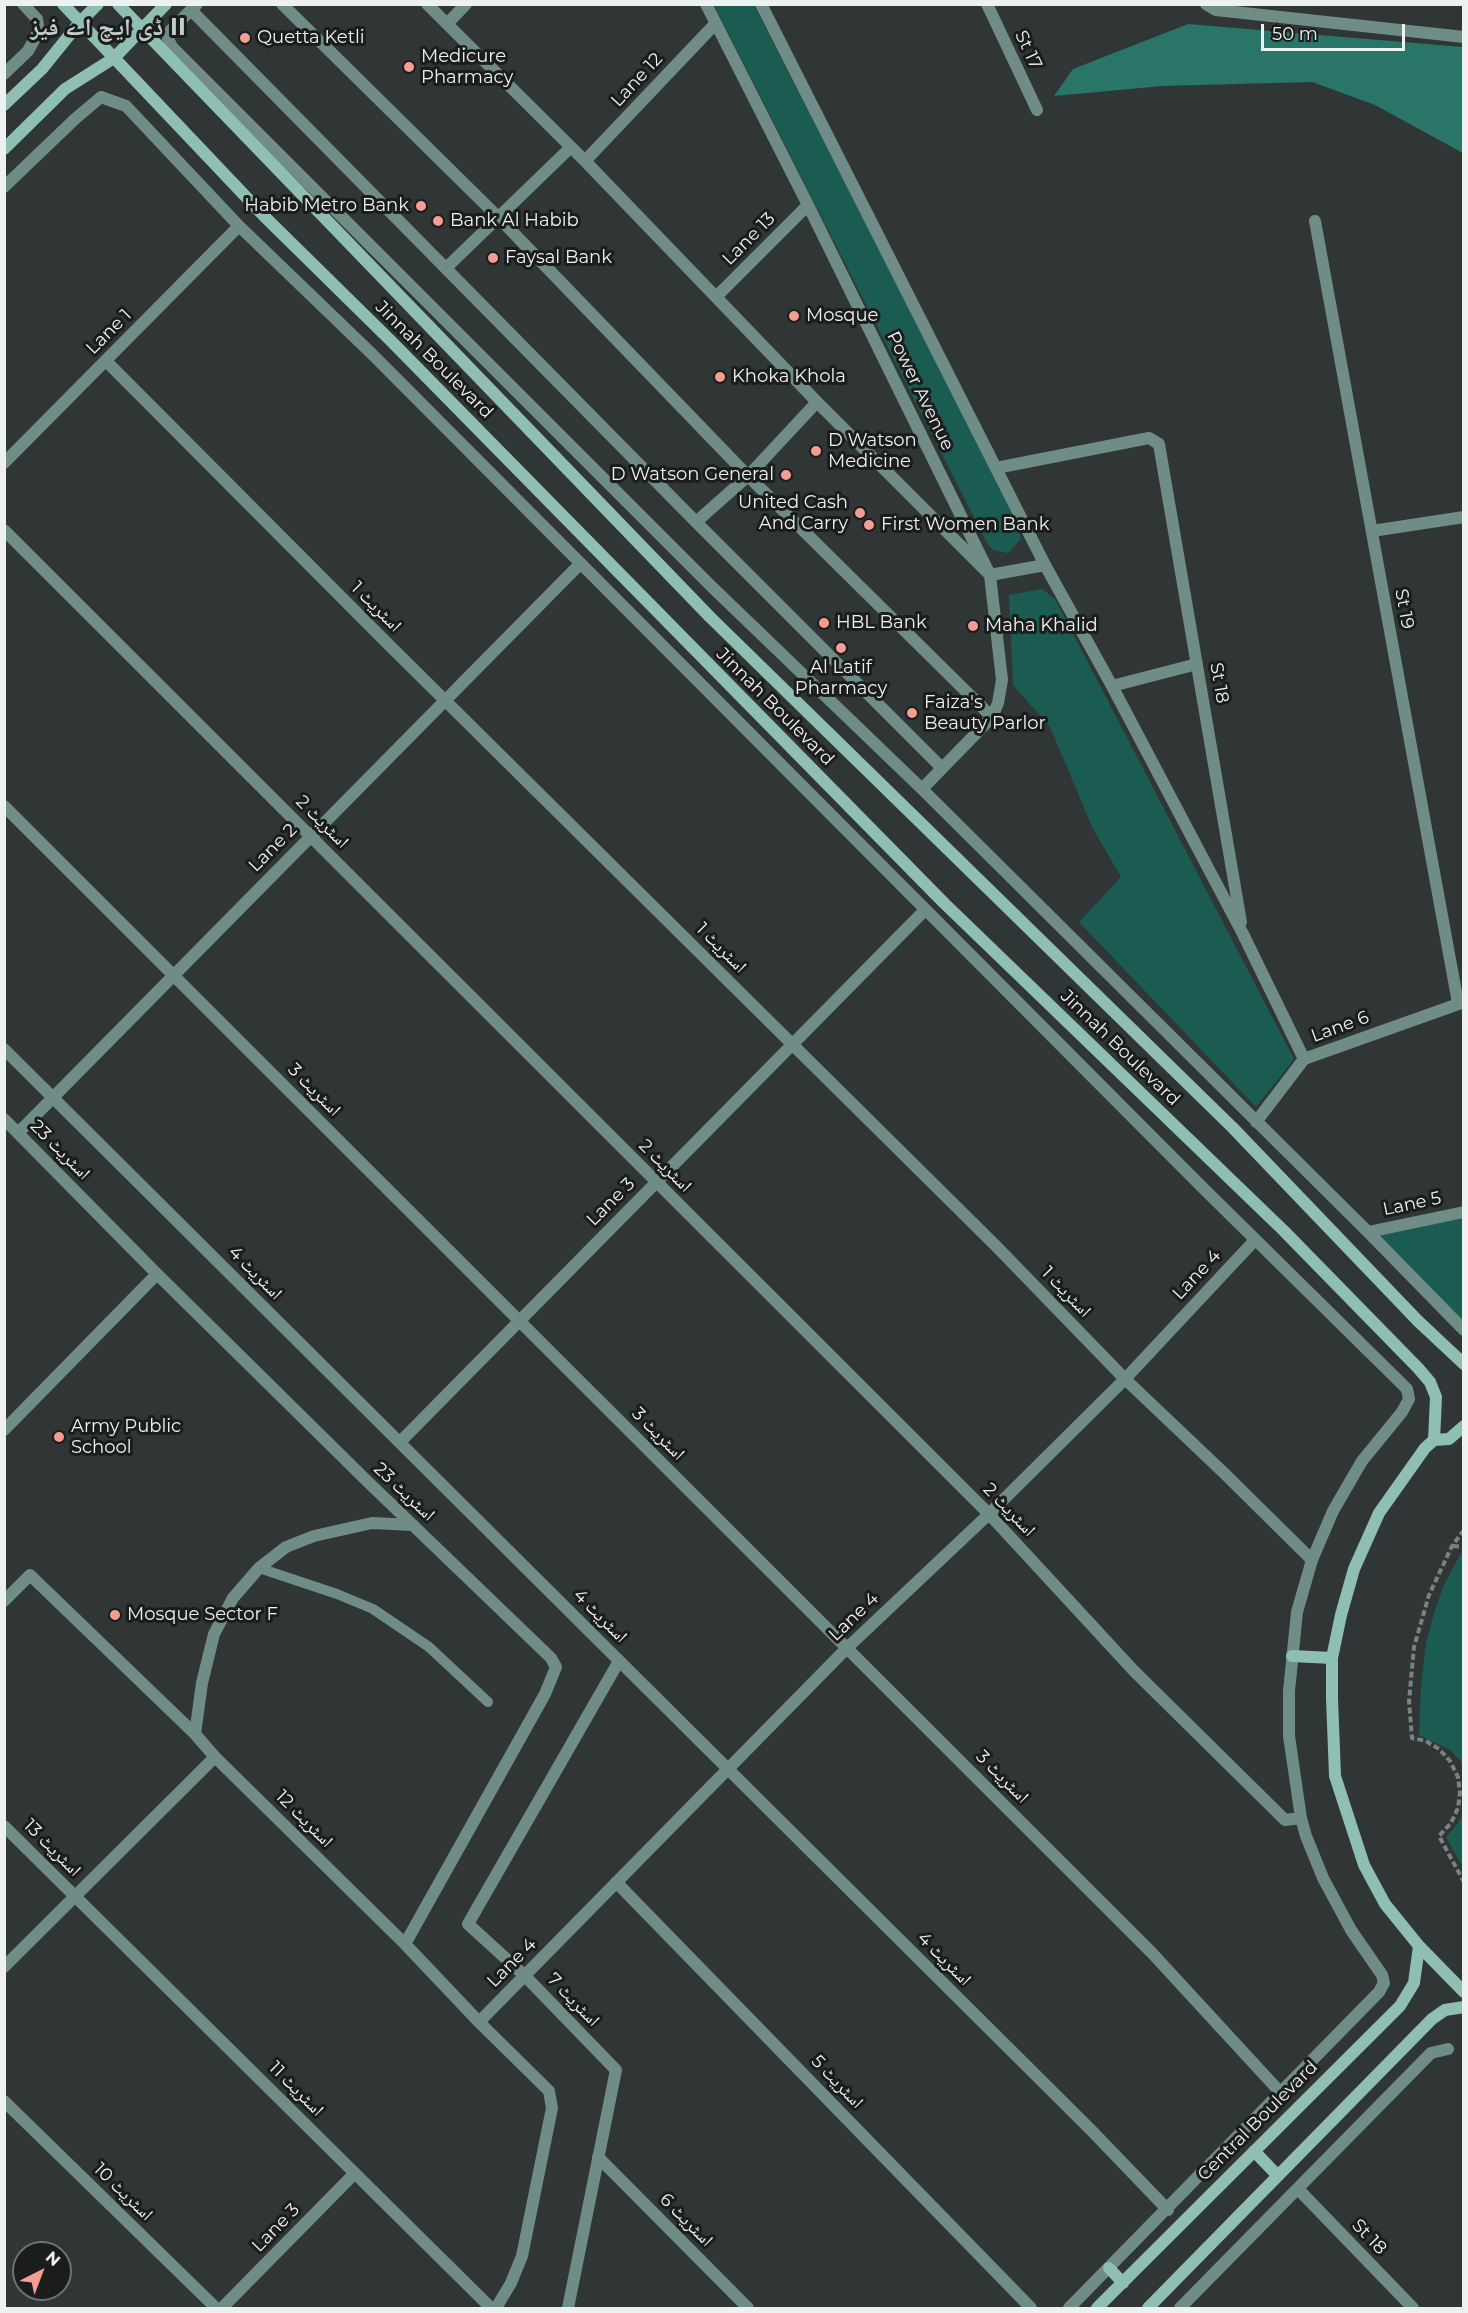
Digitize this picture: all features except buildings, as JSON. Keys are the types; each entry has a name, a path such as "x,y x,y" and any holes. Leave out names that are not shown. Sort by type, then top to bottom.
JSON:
{"street":[{"path":"4,74 28,51 39,31 37,19 23,4"},
{"name":"Jinnah Boulevard","path":"63,4 267,219 391,341 936,894 1284,1231 1418,1368 1430,1382 1436,1397 1434,1440"},
{"path":"4,105 42,69 80,22 98,4"},
{"name":"Jinnah Boulevard","path":"118,4 710,617 1225,1120 1418,1321 1464,1364"},
{"path":"4,149 65,89 114,58 166,4"},
{"path":"282,4 498,217 748,476 992,717"},
{"path":"427,4 585,161 817,402 990,575 1045,565"},
{"path":"447,24 466,4"},
{"name":"Power Avenue","path":"706,4 808,205 990,575 1002,680 999,703 992,717 922,789"},
{"name":"Power Avenue","path":"761,4 1045,565 1112,686 1243,934"},
{"name":"St 17","path":"987,4 1037,110"},
{"path":"1206,4 1216,10 1464,37"},
{"path":"942,768 446,268 194,7 170,31 168,39 172,47 711,586 922,789 1464,1330"},
{"name":"Lane 12","path":"585,161 716,23"},
{"path":"4,187 101,97 126,106 239,226 372,354 924,910 1407,1389 1409,1399 1402,1412 1362,1461 1333,1510 1312,1560 1298,1612 1292,1656 1289,1736 1301,1818 1306,1836 1323,1878 1351,1930 1382,1975 1384,1983 1379,1992 1168,2210 1069,2308"},
{"path":"446,268 571,147"},
{"name":"Lane 13","path":"716,297 808,205"},
{"name":"St 19","path":"1315,221 1461,1003"},
{"name":"Lane 1","path":"4,463 239,226"},
{"name":"اسٹریٹ 1","path":"106,360 996,1246 1125,1379 1312,1560"},
{"path":"696,522 748,476 817,402"},
{"name":"St 18","path":"996,468 1149,438 1159,444 1243,934"},
{"path":"1372,531 1464,517"},
{"name":"اسٹریٹ 2","path":"4,530 989,1514 1134,1671 1285,1820 1301,1818"},
{"name":"Lane 2","path":"18,1133 580,564"},
{"path":"1112,686 1197,664"},
{"name":"اسٹریٹ 3","path":"4,806 1152,1953 1280,2092"},
{"name":"Lane 3","path":"400,1442 924,910"},
{"path":"1243,934 1304,1059"},
{"name":"Lane 6","path":"1256,1122 1304,1059 1461,1003"},
{"name":"اسٹریٹ 4","path":"4,1049 1082,2121 1168,2210"},
{"name":"اسٹریٹ 23","path":"4,1119 368,1482 551,1658 556,1667 545,1695 405,1944"},
{"name":"Lane 5","path":"1368,1232 1464,1212"},
{"name":"Lane 4","path":"479,2022 847,1648 989,1514 1125,1379 1255,1240"},
{"path":"4,1430 157,1274"},
{"path":"1464,1426 1449,1439 1434,1440 1409,1468 1379,1513 1354,1569 1332,1659 1335,1776 1364,1865 1385,1904 1419,1946 1464,1992"},
{"path":"195,1734 202,1683 214,1634 233,1598 259,1568 286,1547 314,1536 372,1523 413,1525"},
{"name":"اسٹریٹ 12","path":"4,1601 30,1575 195,1734 549,2091 552,2108 522,2256 511,2283 496,2308"},
{"path":"1292,1656 1332,1659"},
{"name":"اسٹریٹ 7","path":"568,2308 616,2070 525,1976 468,1923 619,1660"},
{"path":"4,1967 216,1757"},
{"name":"اسٹریٹ 13","path":"4,1826 75,1896"},
{"name":"اسٹریٹ 5","path":"616,1882 1031,2308"},
{"name":"اسٹریٹ 11","path":"75,1896 491,2308"},
{"name":"Central Boulevard","path":"1097,2308 1298,2105 1400,2006 1414,1983 1419,1946"},
{"path":"1148,2308 1432,2019 1445,2010 1464,2007"},
{"path":"1180,2308 1431,2054 1448,2049"},
{"name":"اسٹریٹ 10","path":"4,2102 216,2308"},
{"path":"1254,2151 1278,2176"},
{"name":"اسٹریٹ 6","path":"598,2157 748,2308"},
{"name":"Lane 3","path":"222,2308 355,2173"},
{"name":"St 18","path":"1299,2190 1413,2308"},
{"path":"1109,2268 1124,2283"}],"lane":[{"path":"259,1568 337,1594 373,1610 429,1647 488,1702"}],"path":[{"path":"1464,1530 1452,1546 1429,1595 1414,1647 1409,1701 1412,1738 1439,1749 1450,1761 1458,1777 1460,1793 1458,1808 1451,1823 1439,1836 1464,1882"},
{"path":"1452,1546 1464,1547"}],"green space":[{"path":"714,5 754,5 1009,505 1021,539 1008,553 993,550 987,543"},
{"path":"1188,24 1463,47 1463,153 1375,105 1312,82 1162,86 1054,96 1073,69"},
{"path":"1042,589 1055,599 1294,1059 1256,1107 1079,922 1121,877 1093,829 1050,727 1013,685 1009,595"},
{"path":"1463,1216 1463,1330 1368,1232"},
{"path":"1463,1549 1463,1767 1460,1760 1450,1750 1419,1735 1426,1643 1444,1585"},
{"path":"1463,1813 1463,1864 1461,1864 1446,1837"}],"place":[{"name":"Quetta Ketli","path":"245,38"},
{"name":"Medicure Pharmacy","path":"409,67"},
{"name":"Habib Metro Bank","path":"421,206"},
{"name":"Bank Al Habib","path":"438,221"},
{"name":"Faysal Bank","path":"493,258"},
{"name":"Mosque","path":"794,316"},
{"name":"Khoka Khola","path":"720,377"},
{"name":"D Watson Medicine","path":"816,451"},
{"name":"D Watson General","path":"786,475"},
{"name":"United Cash And Carry","path":"860,513"},
{"name":"First Women Bank","path":"869,525"},
{"name":"HBL Bank","path":"824,623"},
{"name":"Maha Khalid","path":"973,626"},
{"name":"Al Latif Pharmacy","path":"841,648"},
{"name":"Faiza's Beauty Parlor","path":"912,713"},
{"name":"Army Public School","path":"59,1437"},
{"name":"Mosque Sector F","path":"115,1615"}],"district":[{"name":"ڈی ایچ اے فیز II","path":"108,28"}]}
